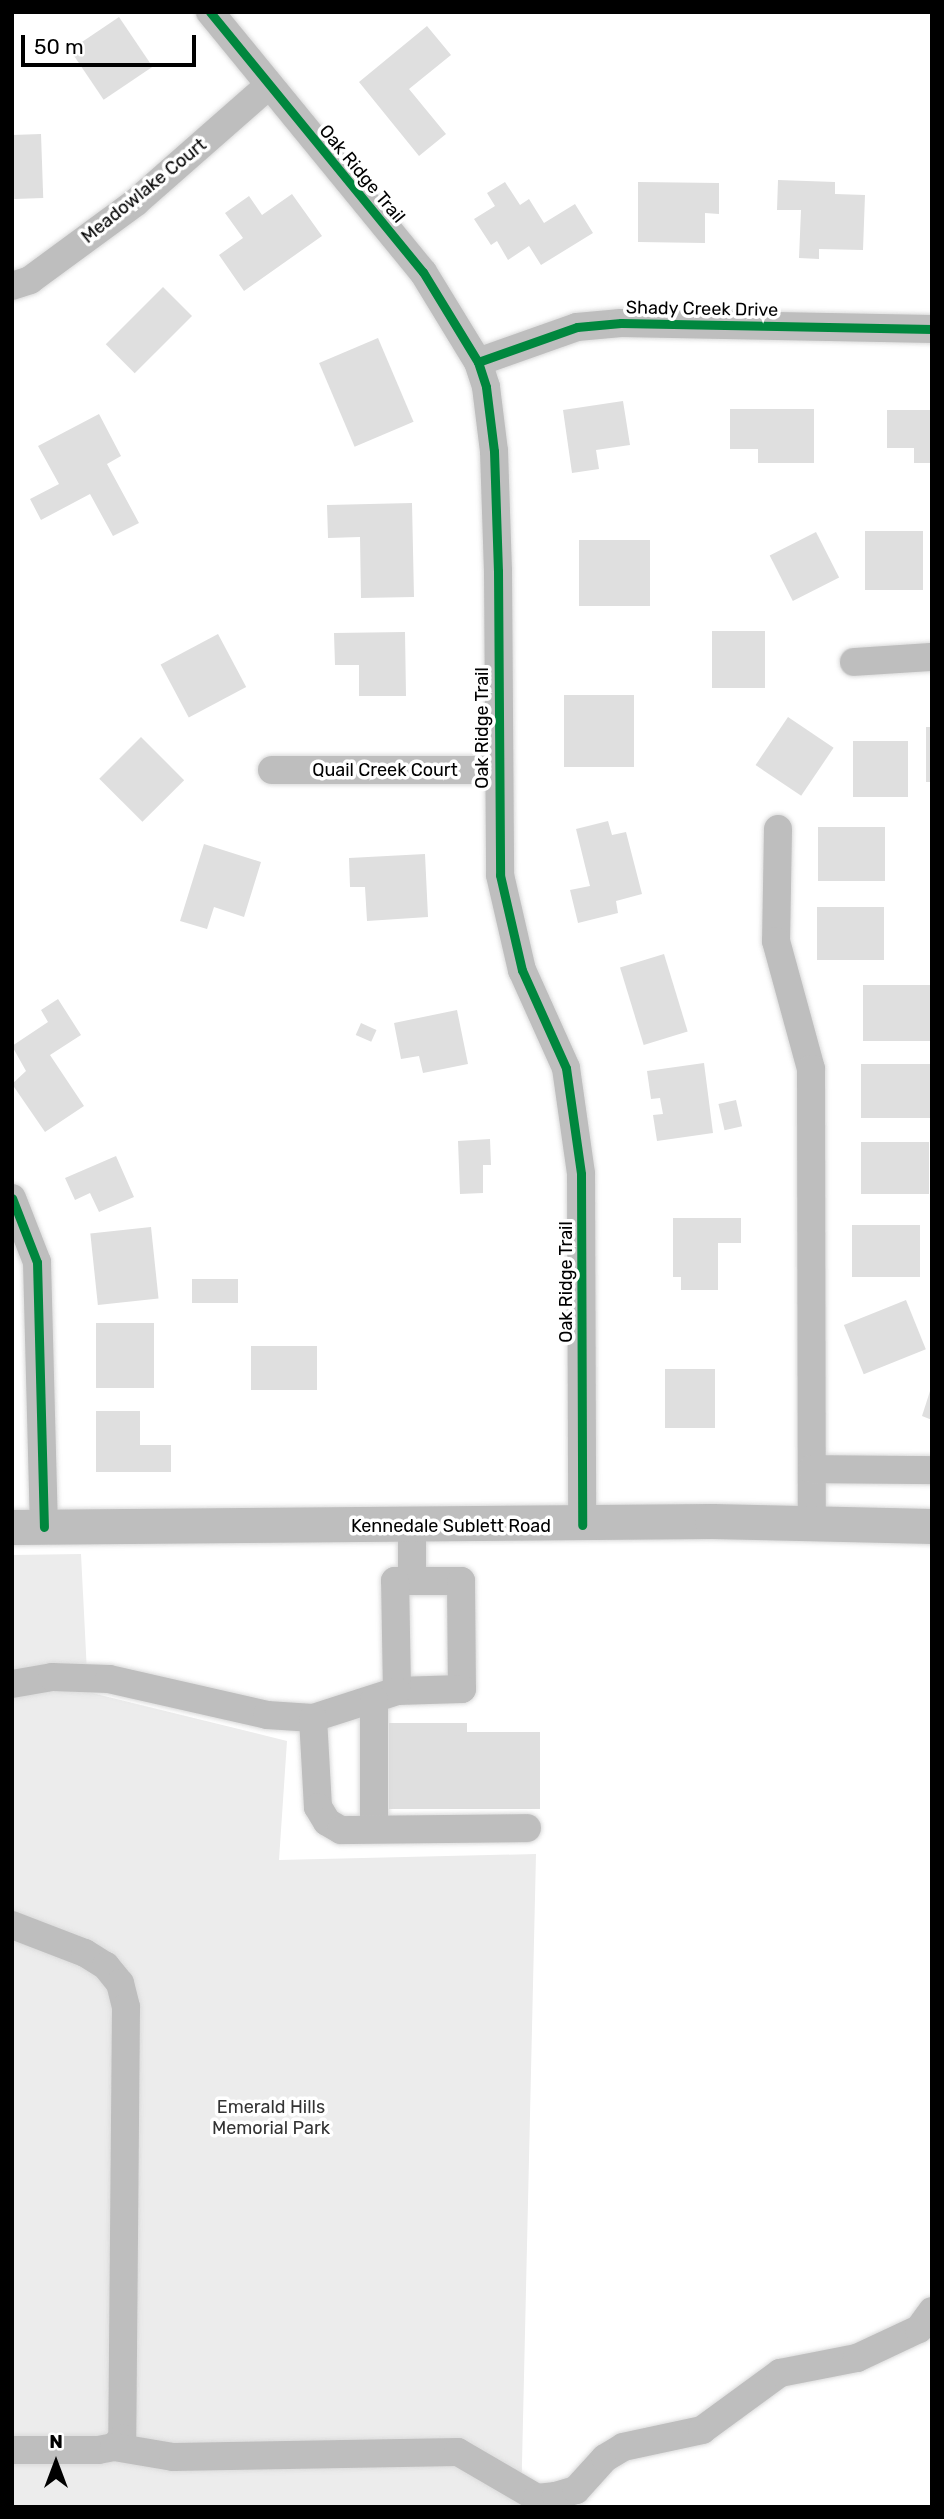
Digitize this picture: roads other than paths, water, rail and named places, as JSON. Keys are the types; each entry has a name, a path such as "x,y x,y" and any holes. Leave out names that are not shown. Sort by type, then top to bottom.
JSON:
{"main road":[{"name":"Kennedale Sublett Road","path":"28,1527 812,1523 932,1526"}],"street":[{"name":"Oak Ridge Trail","path":"209,12 423,272 478,362 494,451 500,874 522,970 566,1068 582,1174 582,1525"},
{"name":"Meadowlake Court","path":"12,286 30,280 136,202 269,85"},
{"name":"Shady Creek Drive","path":"478,362 577,327 621,323 932,329"},
{"path":"854,662 932,657"},
{"name":"Quail Creek Court","path":"272,770 498,770"},
{"path":"778,829 776,941 811,1069 812,1523"},
{"path":"12,1198 37,1262 28,1527"},
{"path":"812,1469 932,1470"},
{"path":"412,1526 412,1581"},
{"path":"12,1684 52,1677 109,1679 267,1715 313,1718 385,1695 461,1689 461,1581 395,1581 385,1695 374,1829"},
{"path":"313,1718 318,1807 327,1822 341,1830 527,1828"},
{"path":"12,1925 85,1953 106,1966 120,1983 126,2007 124,2427 114,2447"},
{"path":"12,2450 114,2447 173,2456 458,2452 537,2498 556,2496 576,2490 605,2458 623,2447 702,2430 780,2373 857,2358 919,2329 932,2311"}],"park label":[{"name":"Emerald Hills Memorial Park","path":"271,2118"}]}
